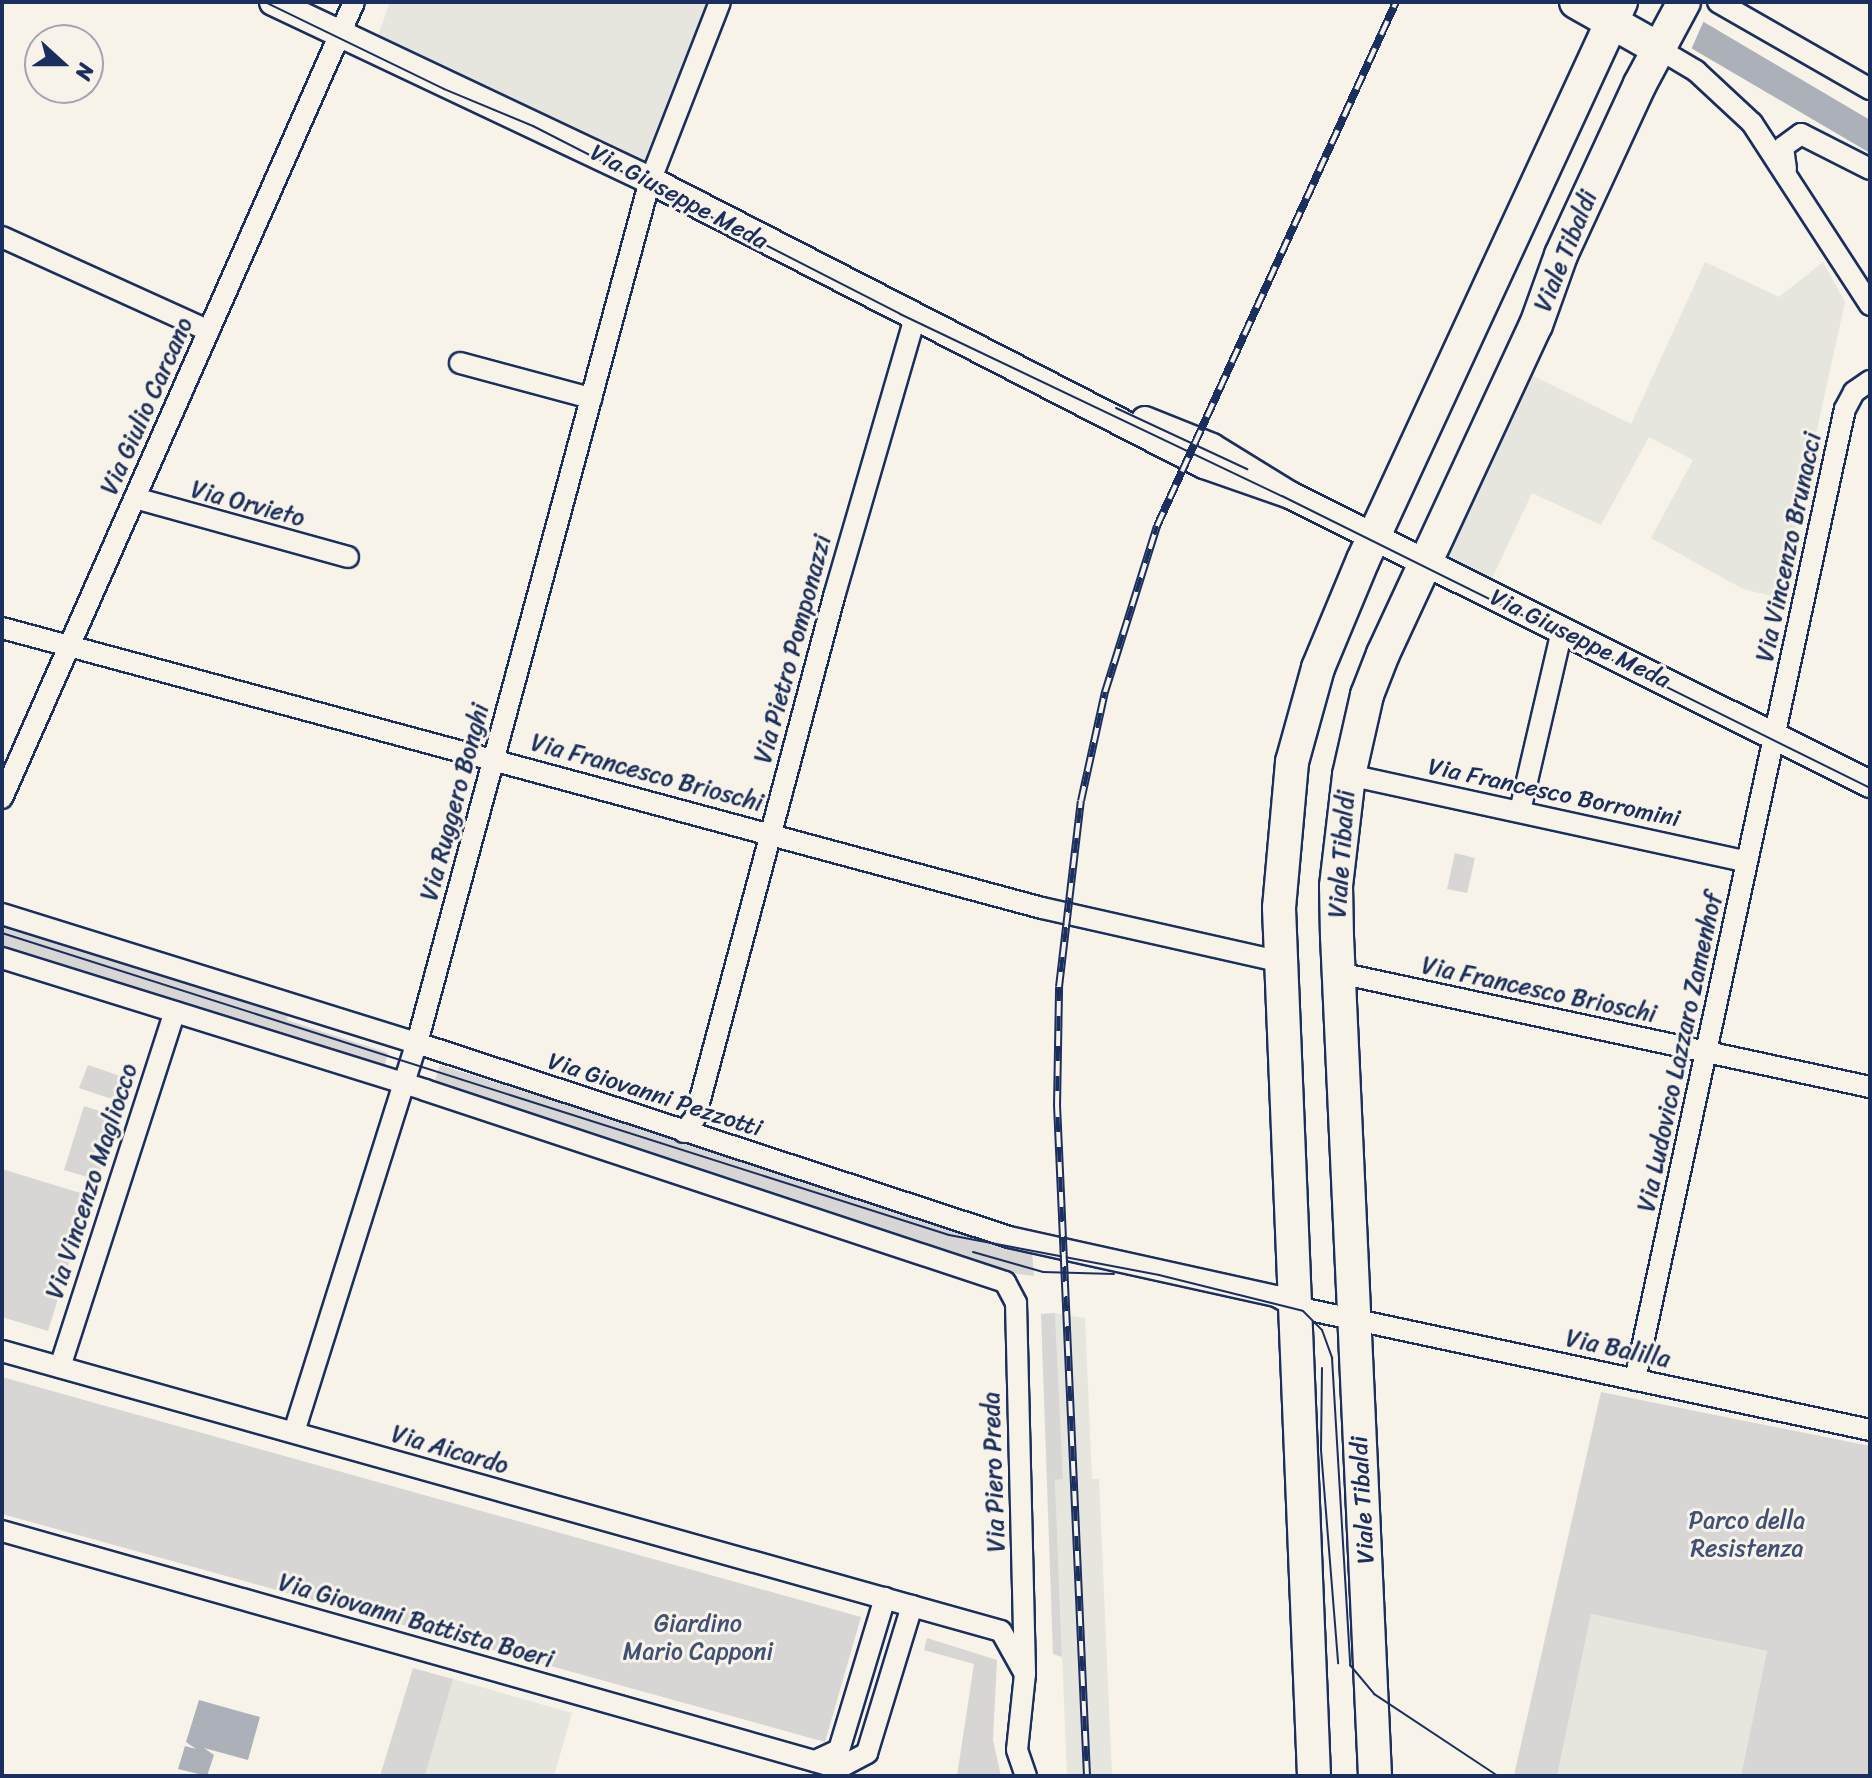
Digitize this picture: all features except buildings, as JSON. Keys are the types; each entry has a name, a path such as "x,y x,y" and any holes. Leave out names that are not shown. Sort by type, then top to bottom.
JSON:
{"main road":[{"path":"1576,2 1617,12 1662,43"},
{"name":"Viale Tibaldi","path":"1375,1776 1336,886 1349,775 1367,695 1662,43 1684,2"},
{"path":"1314,1776 1281,962 1282,831 1292,762 1318,668 1373,537 1617,12"}],"street":[{"name":"Via Giuseppe Meda","path":"273,2 650,180 915,317 1081,398 1182,433 1290,495 1870,784"},
{"name":"Via Giulio Carcano","path":"2,798 354,2"},
{"name":"Via Ruggero Bonghi","path":"294,1432 417,1043 650,180 720,2"},
{"path":"1718,2 1870,89"},
{"path":"1662,43 1719,90 1786,171 1870,305"},
{"path":"1786,171 1783,147 1801,134 1870,169"},
{"path":"2,237 209,331"},
{"name":"Via Pietro Pomponazzi","path":"684,1132 695,1118 770,833 915,317"},
{"path":"460,363 591,398"},
{"name":"Via Vincenzo Brunacci","path":"1775,735 1845,409 1854,392 1870,381"},
{"name":"Via Orvieto","path":"135,498 348,557"},
{"name":"Via Francesco Brioschi","path":"2,628 494,758 1055,912 1281,962"},
{"path":"1520,811 1562,630"},
{"name":"Via Ludovico Lazzaro Zamenhof","path":"1635,1380 1775,735"},
{"name":"Via Francesco Borromini","path":"1349,775 1747,862"},
{"name":"Via Giovanni Pezzotti","path":"2,914 417,1043 1009,1237 1276,1296 1296,1307 1356,1317"},
{"path":"2,958 404,1083"},
{"name":"Via Francesco Brioschi","path":"1339,973 1870,1087"},
{"name":"Via Vincenzo Magliocco","path":"60,1367 175,1012"},
{"name":"Via Piero Preda","path":"404,1083 1005,1282 1016,1303 1025,1674 1017,1750 1026,1776"},
{"name":"Via Balilla","path":"1356,1317 1870,1430"},
{"name":"Via Aicardo","path":"2,1351 1001,1631"},
{"name":"Via Giovanni Battista Boeri","path":"2,1531 839,1768 867,1753 912,1606"},
{"path":"815,1761 839,1750 885,1598"},
{"path":"1024,1599 1015,1620 1001,1631 1025,1674"}],"shaded area":[{"path":"390,2 718,2 647,176 375,44"},
{"path":"1670,2 1870,120 1870,153 1691,48"},
{"path":"1705,262 1779,297 1823,262 1845,302 1780,598 1743,589 1651,538 1693,460 1649,437 1601,525 1532,493 1488,587 1430,557 1519,369 1631,424"},
{"path":"1055,1313 1085,1318 1092,1479 1099,1479 1112,1776 1067,1776 1055,1479 1063,1479"},
{"path":"1591,1614 1767,1651 1741,1776 1557,1776"},
{"path":"453,1679 572,1713 554,1776 425,1776"},
{"path":"199,1700 260,1717 248,1760 204,1748 214,1755 207,1776 178,1769 185,1746 196,1749 186,1742"}],"green space":[{"path":"1455,853 1475,858 1467,893 1447,889"},
{"path":"2,924 288,1014 287,1020 388,1053 383,1070 2,953"},
{"path":"88,1065 132,1080 124,1103 79,1088"},
{"path":"440,1065 1032,1251 1034,1276 1006,1272 530,1120 531,1114 434,1083"},
{"path":"84,1106 117,1117 97,1180 64,1170"},
{"path":"2,1169 90,1196 48,1331 2,1317"},
{"path":"1055,1313 1063,1479 1055,1480 1062,1657 1053,1654 1041,1314"},
{"name":"Giardino Mario Capponi","path":"2,1377 861,1617 825,1742 2,1514"},
{"name":"Parco della Resistenza","path":"1601,1392 1870,1446 1870,1776 1741,1776 1767,1651 1591,1614 1557,1776 1514,1775"},
{"path":"927,1638 997,1660 993,1740 1001,1776 957,1776 974,1664 924,1650"},
{"path":"413,1668 453,1679 425,1776 380,1776"}],"pier":[{"path":"1609,2 1677,2 1705,18 1690,52"}],"tram line":[{"path":"265,2 444,89 533,126 900,314 1282,496 1870,788"},
{"path":"1116,408 1247,469"},
{"path":"2,933 949,1235 1159,1275 1303,1311 1322,1330 1332,1358 1350,1665 1374,1694 1498,1776"},
{"path":"973,1252 1043,1272 1114,1274"},
{"path":"1322,1368 1321,1450 1338,1663"}],"railway":[{"path":"1087,1776 1057,1106 1059,987 1081,801 1105,692 1157,526 1396,2"}]}
